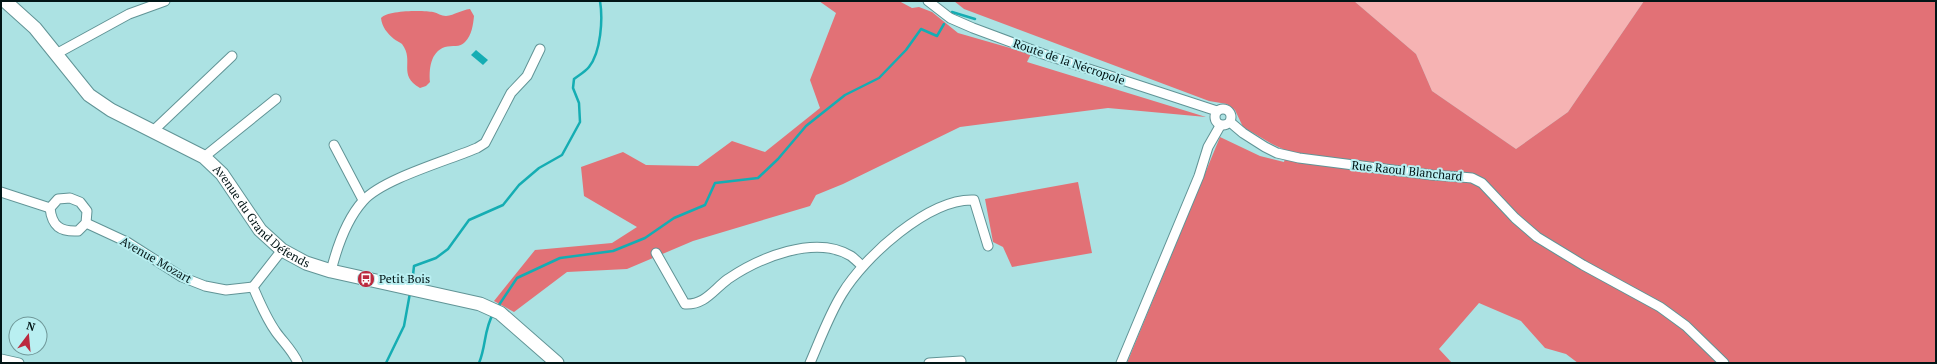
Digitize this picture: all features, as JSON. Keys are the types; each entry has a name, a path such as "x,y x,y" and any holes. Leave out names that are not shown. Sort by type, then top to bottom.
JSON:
{"street":[{"name":"Avenue du Grand Défends","path":"5,1 35,28 89,95 111,110 204,157 222,174 260,230 282,250 306,263 331,270 480,304 500,313 557,363"},
{"path":"56,54 91,33 128,14 165,1"},
{"name":"Route de la Nécropole","path":"928,1 950,18 969,27 1043,54 1216,111"},
{"path":"331,270 336,252 348,222 363,200 397,179 477,148 485,143 511,93 527,76 540,49"},
{"path":"152,131 232,56"},
{"path":"204,157 276,99"},
{"path":"1222,109 1228,111 1231,116 1230,122 1226,125 1220,126 1214,117 1216,111 1222,109"},
{"name":"Rue Raoul Blanchard","path":"1230,122 1243,133 1278,153 1299,158 1390,170 1472,178 1482,183 1515,218 1537,237 1583,265 1660,308 1686,326 1724,363"},
{"path":"1121,363 1199,176 1208,147 1220,126"},
{"path":"334,145 363,200"},
{"path":"1,192 50,208"},
{"path":"70,198 80,202 87,211 86,224 78,231 68,231 58,228 51,218 50,208 58,199 70,198"},
{"path":"810,363 842,294 862,266 897,233 944,206 964,200 974,200 988,246"},
{"name":"Avenue Mozart","path":"86,224 127,242 182,277 205,286 226,290 253,287"},
{"path":"656,253 685,304 691,304 708,298 718,286 759,261 792,250 818,248 836,250 851,256 862,266"},
{"path":"282,250 253,287 263,312 277,333 293,351 298,363"},
{"path":"1,359 19,363"},
{"path":"929,363 961,361"}],"shaded area":[{"path":"819,1 899,1 912,8 919,7 932,12 958,33 1031,54 1027,62 1206,117 1108,108 960,127 843,184 816,195 810,206 693,241 627,269 567,272 514,312 494,301 535,250 612,243 637,227 584,196 581,167 623,152 646,165 698,166 732,141 765,152 820,108 810,80 836,13"},
{"path":"954,1 1354,1 1416,54 1432,91 1516,149 1568,112 1644,1 1936,1 1936,363 1578,363 1566,354 1545,348 1521,321 1479,303 1439,349 1452,363 1127,363 1220,137 1260,156 1284,162 1287,151 1243,127 1235,110 1227,104 1209,101 964,9"},
{"path":"1354,1 1644,1 1568,112 1516,149 1432,91 1416,54"},
{"path":"470,9 474,16 472,30 469,36 463,44 445,47 436,53 430,67 430,82 426,86 420,88 409,78 406,50 402,44 395,40 387,32 382,24 381,18 390,13 414,11 433,12 446,16"},
{"path":"1078,182 1092,253 1012,267 1003,247 993,242 985,199"}],"water":[{"path":"476,50 488,60 483,65 471,55"}],"waterway":[{"path":"412,284 414,266 436,258 448,249 469,220 503,205 519,185 539,168 562,155 580,122 579,103 573,88 574,79 589,67 596,53 599,44 601,26 600,1"},
{"path":"952,12 975,19"},
{"path":"497,308 517,278 560,258 613,251 645,238 674,218 705,205 715,183 758,178 778,159 806,126 845,95 879,78 906,50 921,29 937,36 944,24"},
{"path":"386,363 404,326 410,293"},
{"path":"479,363 488,326 493,314"}],"place":[{"name":"Petit Bois","path":"366,279"}]}
